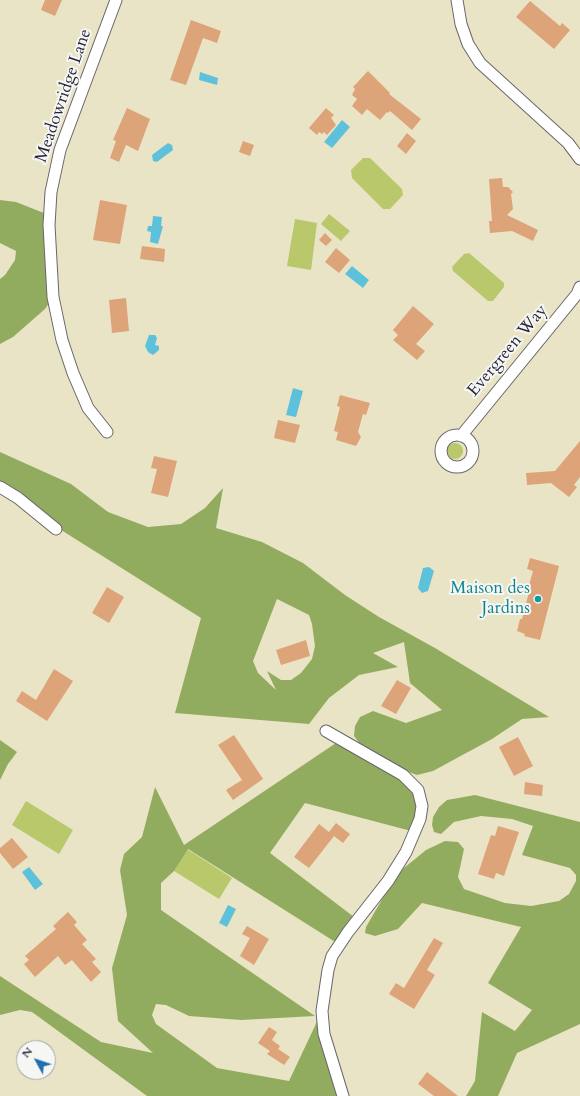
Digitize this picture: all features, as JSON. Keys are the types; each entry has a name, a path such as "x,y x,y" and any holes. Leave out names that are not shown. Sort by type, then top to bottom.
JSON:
{"street":[{"name":"Meadowridge Lane","path":"107,432 88,408 73,373 62,340 53,297 49,225 52,192 60,150 116,0"},
{"path":"457,0 460,19 468,44 480,62 568,143 580,159"},
{"name":"Evergreen Way","path":"461,436 577,294 580,287"},
{"path":"0,486 18,498 56,529"},
{"path":"326,731 403,775 418,790 422,806 420,819 406,852 388,881 348,932 332,956 328,970 322,1011 324,1034 343,1096"}],"green space":[{"path":"363,158 370,158 402,189 403,195 390,209 383,209 352,178 351,170"},
{"path":"0,200 16,202 49,215 53,297 45,309 13,337 0,344 0,279 5,275 15,260 16,251 0,243"},
{"path":"329,214 350,231 341,241 321,224"},
{"path":"295,219 317,223 311,270 287,266"},
{"path":"469,253 504,283 504,287 493,301 488,301 453,271 452,267 464,254"},
{"path":"455,443 462,448 463,451 458,458 455,459 448,454 447,451 452,444"},
{"path":"0,452 71,484 108,512 148,527 181,524 205,508 223,488 216,528 262,542 303,563 345,595 379,617 435,648 549,717 522,719 492,739 433,771 417,775 406,771 363,748 354,736 355,726 360,717 373,711 406,723 442,710 410,683 404,642 373,653 398,667 359,675 329,698 309,724 175,713 201,618 42,518 0,487","holes":["277,599 309,615 312,624 315,646 312,659 301,673 291,680 281,680 267,671 276,690 258,673 253,661"]},
{"path":"342,739 418,790 415,832 305,803 270,853 358,920 340,945 188,849 174,871 161,883 161,910 315,1016 241,1020 189,1016 166,1005 156,1004 152,1015 156,1024 217,1068 289,1081 322,1011 343,1096 147,1096 32,1012 20,1010 0,1015 0,976 101,1042 153,1053 118,1021 112,968 127,915 120,870 124,854 142,837 155,787 184,845"},
{"path":"0,740 17,752 8,764 0,780"},
{"path":"475,795 580,822 580,1024 517,1053 498,1096 466,1096 475,1081 482,1012 515,1031 532,1010 488,983 521,927 422,903 398,929 375,936 365,933 366,927 388,889 404,868 426,850 445,841 458,842 464,849 458,877 464,889 505,903 531,906 559,901 569,894 576,881 576,875 570,868 522,855 533,826 512,819 481,816 454,822 441,834 434,832 432,825 433,817 439,807 447,800"},
{"path":"26,801 73,830 59,854 12,825"},
{"path":"187,849 232,878 219,899 174,871"}],"water":[{"path":"200,72 218,78 217,85 199,80"},
{"path":"342,120 350,127 332,148 324,142"},
{"path":"168,143 172,145 173,150 157,162 153,161 152,155"},
{"path":"153,216 162,217 161,226 163,226 158,244 150,242 151,232 147,231 148,226 152,226"},
{"path":"352,266 369,280 363,288 345,274"},
{"path":"149,335 155,335 157,338 155,345 159,346 159,350 153,355 148,352 145,346"},
{"path":"293,388 303,391 296,417 286,415"},
{"path":"429,567 434,571 428,591 422,593 418,588 423,568"},
{"path":"29,867 43,884 35,890 22,872"},
{"path":"228,905 236,909 227,927 219,923"}],"building":[{"path":"45,0 62,0 55,16 41,10"},
{"path":"530,1 560,26 562,23 570,30 554,49 516,17"},
{"path":"191,20 221,31 217,43 203,38 186,85 170,80"},
{"path":"368,71 390,93 389,94 421,119 412,130 390,111 388,113 387,112 380,120 367,109 362,115 352,106 357,99 352,95 355,89 353,87"},
{"path":"127,108 150,119 138,151 126,145 119,162 110,158 116,141 113,140"},
{"path":"326,108 334,115 331,118 336,125 327,135 324,132 322,134 319,132 317,135 309,128"},
{"path":"407,133 416,141 406,154 397,146"},
{"path":"243,141 254,145 250,156 239,152"},
{"path":"502,178 503,187 508,187 513,192 511,194 513,209 507,215 538,230 533,241 512,231 490,233 489,221 492,221 489,179"},
{"path":"100,200 127,205 120,244 93,240"},
{"path":"325,233 332,240 326,246 319,240"},
{"path":"142,246 165,249 164,262 140,259"},
{"path":"336,248 350,260 339,273 325,262"},
{"path":"126,298 129,331 112,333 109,300"},
{"path":"413,306 434,324 416,344 425,351 417,360 393,340 398,335 393,330"},
{"path":"340,395 370,403 366,415 363,414 358,432 361,437 356,446 336,440 338,432 334,431 340,407 337,406"},
{"path":"278,420 300,425 295,443 274,438"},
{"path":"580,441 580,477 574,485 577,487 569,497 551,483 527,485 526,473 555,471"},
{"path":"154,456 177,461 168,497 151,493 157,469 151,468"},
{"name":"Maison des Jardins","path":"530,558 559,566 540,640 524,636 525,634 517,631 520,619 522,619 533,571 527,569"},
{"path":"107,587 124,597 109,623 92,613"},
{"path":"306,640 310,656 281,665 276,650"},
{"path":"54,669 73,681 47,721 16,701 22,691 36,700"},
{"path":"397,680 411,688 396,714 381,706"},
{"path":"234,735 263,779 233,800 226,790 242,780 218,745"},
{"path":"518,737 533,766 514,776 499,747"},
{"path":"525,782 543,785 542,796 524,794"},
{"path":"336,823 350,834 343,843 334,836 309,868 294,857 319,824 329,832"},
{"path":"498,826 519,832 504,876 496,873 494,879 478,874 491,835 495,836"},
{"path":"12,838 28,857 13,869 0,853 0,848"},
{"path":"68,912 77,922 74,925 87,940 82,944 96,959 92,962 101,972 91,982 72,960 65,965 58,956 35,977 24,964 29,960 25,956 56,929 53,926"},
{"path":"247,926 269,939 254,965 240,956 250,938 242,934"},
{"path":"434,938 443,943 427,970 435,975 414,1009 389,994 396,983 404,988"},
{"path":"269,1027 277,1032 272,1040 280,1046 278,1049 290,1057 284,1065 267,1054 270,1051 258,1043"},
{"path":"427,1072 458,1096 434,1096 418,1084"}],"place":[{"name":"Maison des Jardins","path":"538,599"}]}
